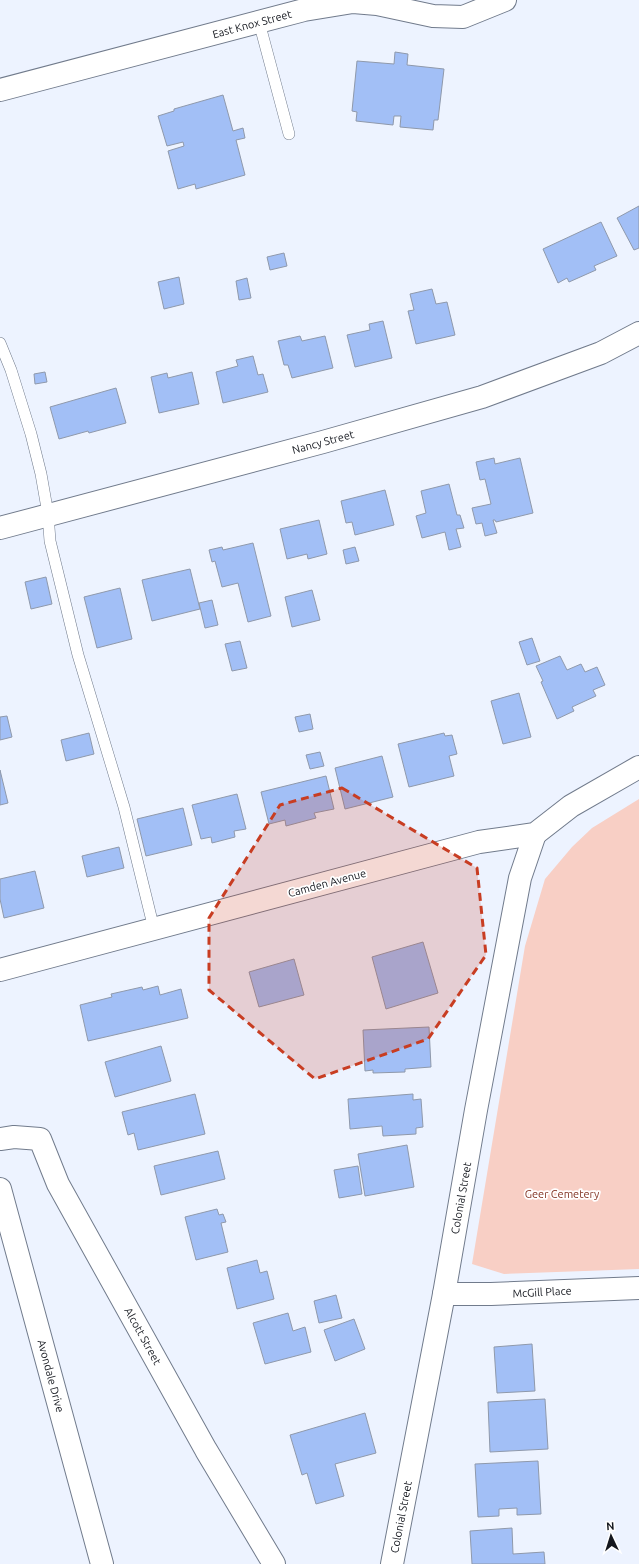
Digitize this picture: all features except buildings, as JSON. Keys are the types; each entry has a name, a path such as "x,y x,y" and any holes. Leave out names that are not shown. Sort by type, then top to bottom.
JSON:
{"street":[{"name":"East Knox Street","path":"0,90 304,10 353,2 377,4 433,16 463,17 505,0"},
{"name":"Nancy Street","path":"0,528 323,442 482,397 601,353 639,333"},
{"name":"Camden Avenue","path":"0,970 479,842 535,834 571,806 639,767"},
{"name":"Colonial Street","path":"392,1564 444,1294 476,1110 520,878 535,834"},
{"name":"Alcott Street","path":"0,1139 14,1137 40,1139 58,1184 206,1450 274,1564"},
{"name":"Avondale Drive","path":"0,1189 102,1564"},
{"name":"McGill Place","path":"444,1294 491,1294 639,1288"}],"lane":[{"path":"259,22 289,134"},
{"path":"0,343 11,370 31,434 48,514 50,541 78,655 124,808 154,929"}],"highlighted area":[{"path":"342,788 477,868 486,955 428,1039 315,1079 209,990 209,918 280,805"}],"green space":[{"name":"Geer Cemetery","path":"639,799 639,1269 504,1274 472,1264 525,946 545,879 572,847 592,828"}]}
